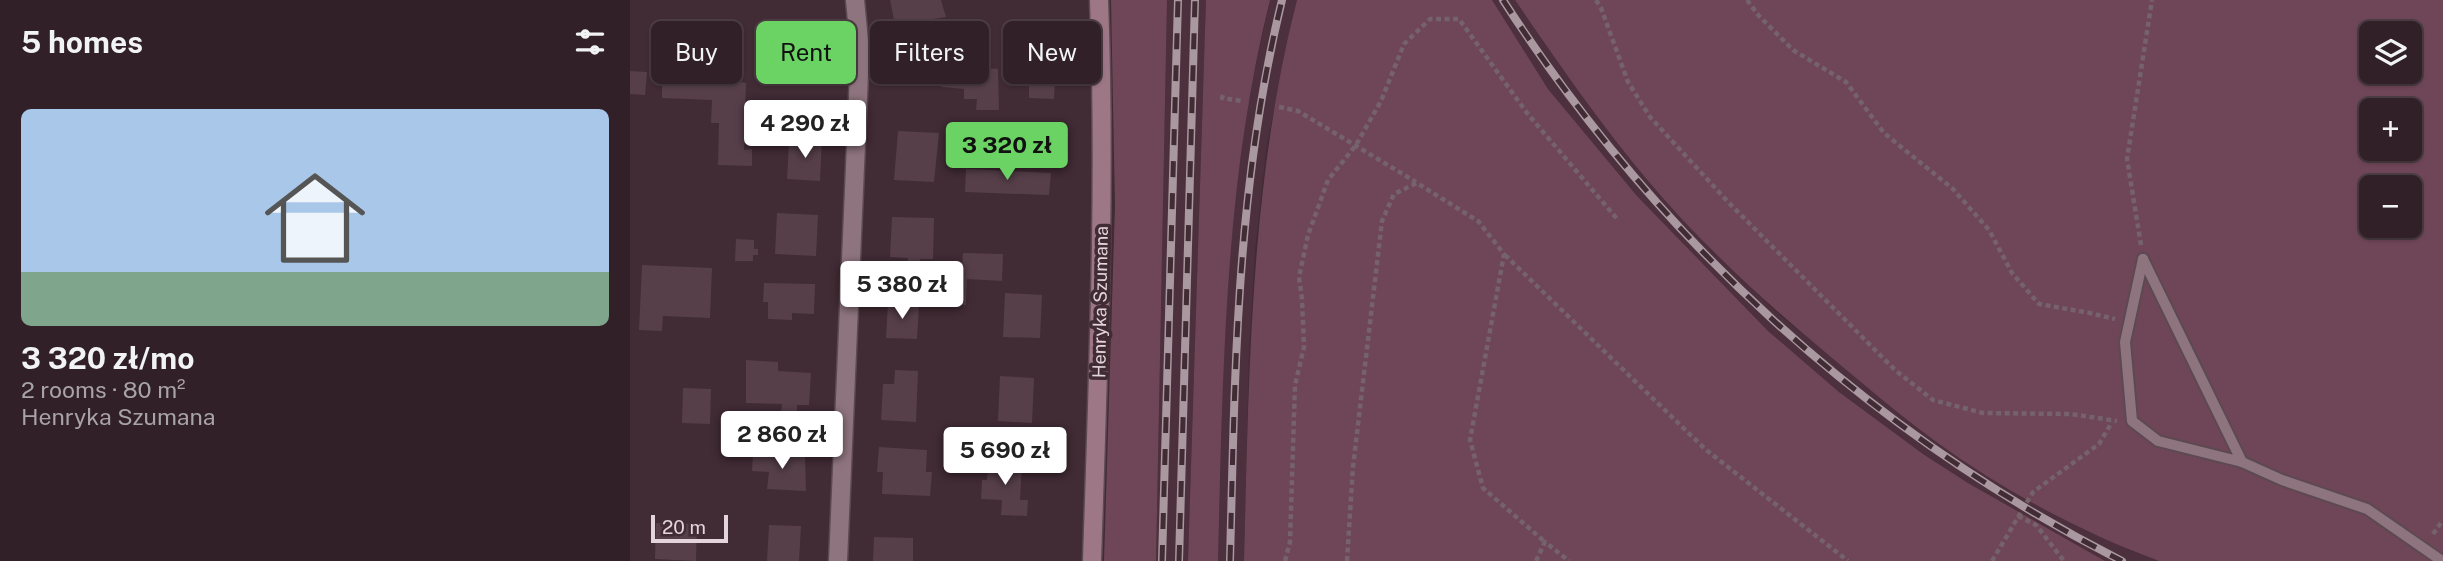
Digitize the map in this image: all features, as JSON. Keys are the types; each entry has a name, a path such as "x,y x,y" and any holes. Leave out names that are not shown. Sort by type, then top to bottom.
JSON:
{"street":[{"path":"838,561 860,51 855,0"},
{"name":"Henryka Szumana","path":"1092,561 1102,277 1103,113 1099,0"}],"lane":[{"path":"2143,259 2125,342 2132,421 2158,441 2242,462 2282,480 2367,509 2442,561"},
{"path":"2143,259 2242,462"}],"path":[{"path":"1596,0 1628,82 1650,117 1729,203 1895,370 1933,400 1983,413 2071,414 2112,422 2132,421"},
{"path":"1747,0 1793,50 1846,82 1885,133 1953,189 1989,230 2012,273 2039,304 2129,323"},
{"path":"2143,259 2127,159 2152,0"},
{"path":"1285,561 1290,542 1295,385 1304,347 1299,277 1308,236 1328,180 1356,145 1381,100 1404,44 1430,19 1459,19 1527,113 1618,220"},
{"path":"1223,95 1222,98 1242,101"},
{"path":"1279,107 1298,111 1478,221 1504,254 1705,449 1848,561"},
{"path":"1347,561 1353,467 1382,220 1394,194 1417,183"},
{"path":"1504,254 1470,440 1483,488 1569,561"},
{"path":"1993,561 2033,492 2099,444 2112,422"},
{"path":"2018,516 2036,525 2064,561"},
{"path":"1536,561 1545,542"}],"shaded area":[{"path":"1111,0 1167,0 1156,561 1104,561 1115,206"},
{"path":"1167,0 1206,0 1188,561 1156,561"},
{"path":"1206,0 1270,0 1243,139 1235,209 1225,349 1218,561 1188,561"},
{"path":"1270,0 1297,0 1267,143 1255,250 1249,353 1244,561 1218,561 1229,244 1249,96"},
{"path":"1297,0 1492,0 1548,89 1637,196 1768,331 1839,392 1923,454 1968,483 2105,561 1244,561 1251,349 1261,209 1281,69"},
{"path":"1492,0 1515,0 1568,77 1712,251 1781,316 1934,439 2129,550 2159,561 2105,561 1968,483 1923,454 1839,392 1768,331 1637,196 1548,89"},
{"path":"1515,0 2443,0 2443,561 2159,561 2044,509 1939,444 1881,399 1779,312 1712,250 1670,206 1580,93"}],"building":[{"path":"890,0 941,0 946,17 920,21 894,21"},
{"path":"989,69 998,69 999,110 976,110 977,99 964,99 964,89 942,87 942,84 989,84"},
{"path":"630,71 647,72 645,95 630,94"},
{"path":"746,83 744,150 752,149 752,166 718,165 719,123 711,123 712,100 662,98 662,84"},
{"path":"1029,84 1055,84 1054,99 1029,98"},
{"path":"969,123 1053,126 1051,151 968,148"},
{"path":"898,131 939,133 934,182 894,180"},
{"path":"805,137 822,137 820,181 787,179 789,142 804,143"},
{"path":"966,169 1051,173 1049,195 965,192"},
{"path":"777,213 818,215 816,256 775,254"},
{"path":"892,217 934,218 933,259 920,259 920,265 907,264 908,258 890,257"},
{"path":"736,239 754,240 754,249 758,249 758,255 753,255 753,261 735,261"},
{"path":"963,253 1003,254 1002,281 967,279 966,305 943,304 944,278 961,279"},
{"path":"642,265 712,268 710,318 663,316 662,331 639,330"},
{"path":"764,283 815,284 814,314 792,313 792,320 768,319 768,302 763,302"},
{"path":"1005,293 1042,295 1040,338 1003,337"},
{"path":"888,303 919,304 917,339 886,338"},
{"path":"746,360 778,362 778,371 811,373 809,405 797,405 797,413 781,413 782,404 746,403"},
{"path":"895,370 918,371 916,422 881,420 883,384 894,384"},
{"path":"1000,376 1034,378 1032,423 998,421"},
{"path":"683,388 711,389 710,424 682,423"},
{"path":"879,447 927,450 926,472 932,472 930,496 882,494 883,472 877,472"},
{"path":"753,454 805,456 806,491 767,489 769,472 752,471"},
{"path":"988,458 1002,458 1002,463 1022,464 1020,500 1028,500 1027,516 1001,515 1002,500 981,499 982,480 987,480"},
{"path":"656,523 697,524 696,561 655,559"},
{"path":"769,525 801,526 799,561 767,561"},
{"path":"874,537 913,538 913,561 873,561"}],"railway":[{"path":"1162,561 1178,0"},
{"path":"1179,561 1195,0"},
{"path":"1230,561 1237,349 1247,209 1255,140 1282,0"},
{"path":"1503,0 1563,87 1629,170 1700,249 1775,322 1855,390 1940,453 2029,510 2122,561"}]}
